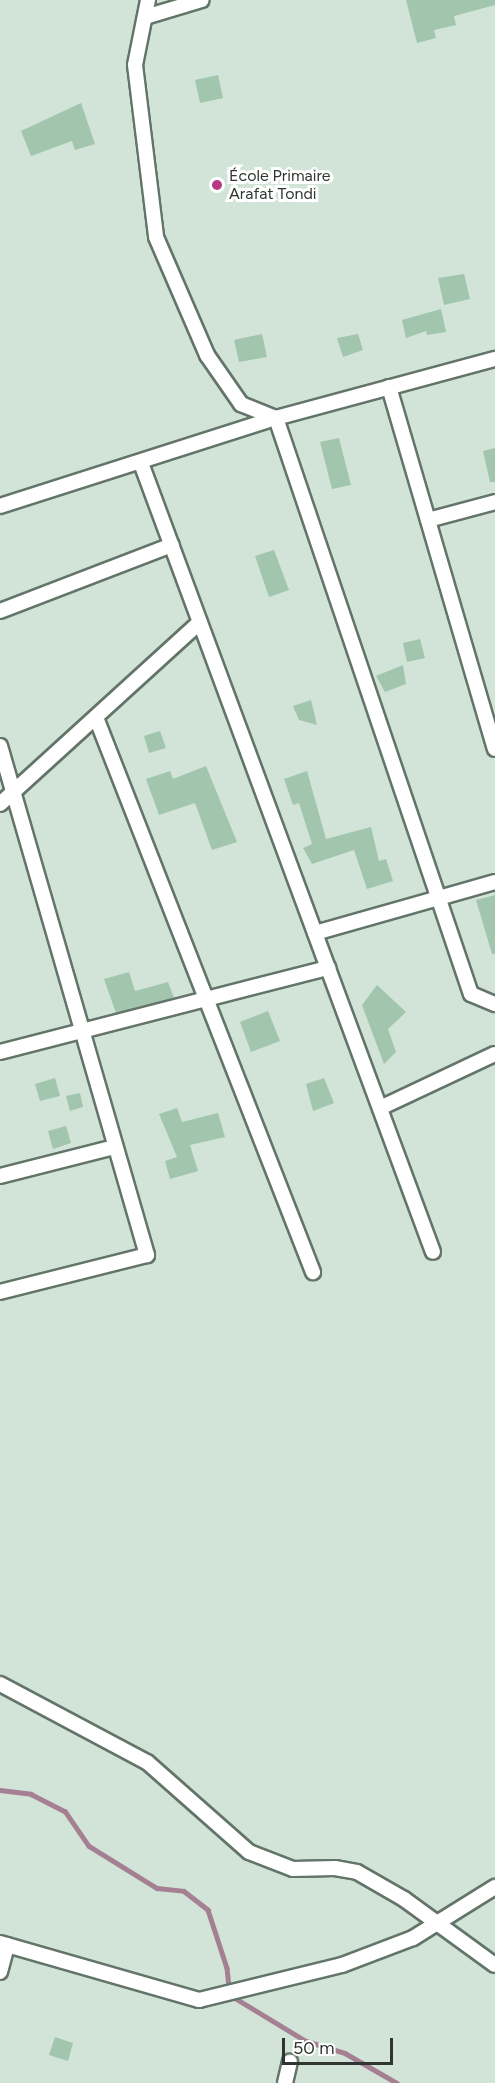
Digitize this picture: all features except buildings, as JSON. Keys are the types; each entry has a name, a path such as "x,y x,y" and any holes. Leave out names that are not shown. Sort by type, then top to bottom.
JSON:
{"street":[{"path":"148,0 135,65 156,237 207,355 241,404 276,418 471,994 495,1004"},
{"path":"145,17 202,0"},
{"path":"0,506 141,463 276,418 495,359"},
{"path":"388,387 495,749"},
{"path":"141,463 433,1252"},
{"path":"428,520 495,502"},
{"path":"0,611 172,545"},
{"path":"0,804 97,720 200,622"},
{"path":"97,720 313,1272"},
{"path":"0,746 147,1255 0,1292"},
{"path":"315,933 495,882"},
{"path":"0,1052 328,968"},
{"path":"380,1108 495,1054"},
{"path":"0,1176 115,1148"},
{"path":"0,1684 147,1762 249,1852 293,1869 335,1868 357,1872 404,1899 435,1924 495,1965"},
{"path":"0,1972 3,1944 199,2000 342,1965 413,1938 495,1887"},
{"path":"285,2083 290,2062"}],"waterway":[{"path":"0,1790 31,1794 65,1811 89,1846 157,1888 184,1891 208,1910 227,1968 230,1995 306,2041 345,2053 397,2083"}],"place":[{"name":"École Primaire Arafat Tondi","path":"217,185"}]}
